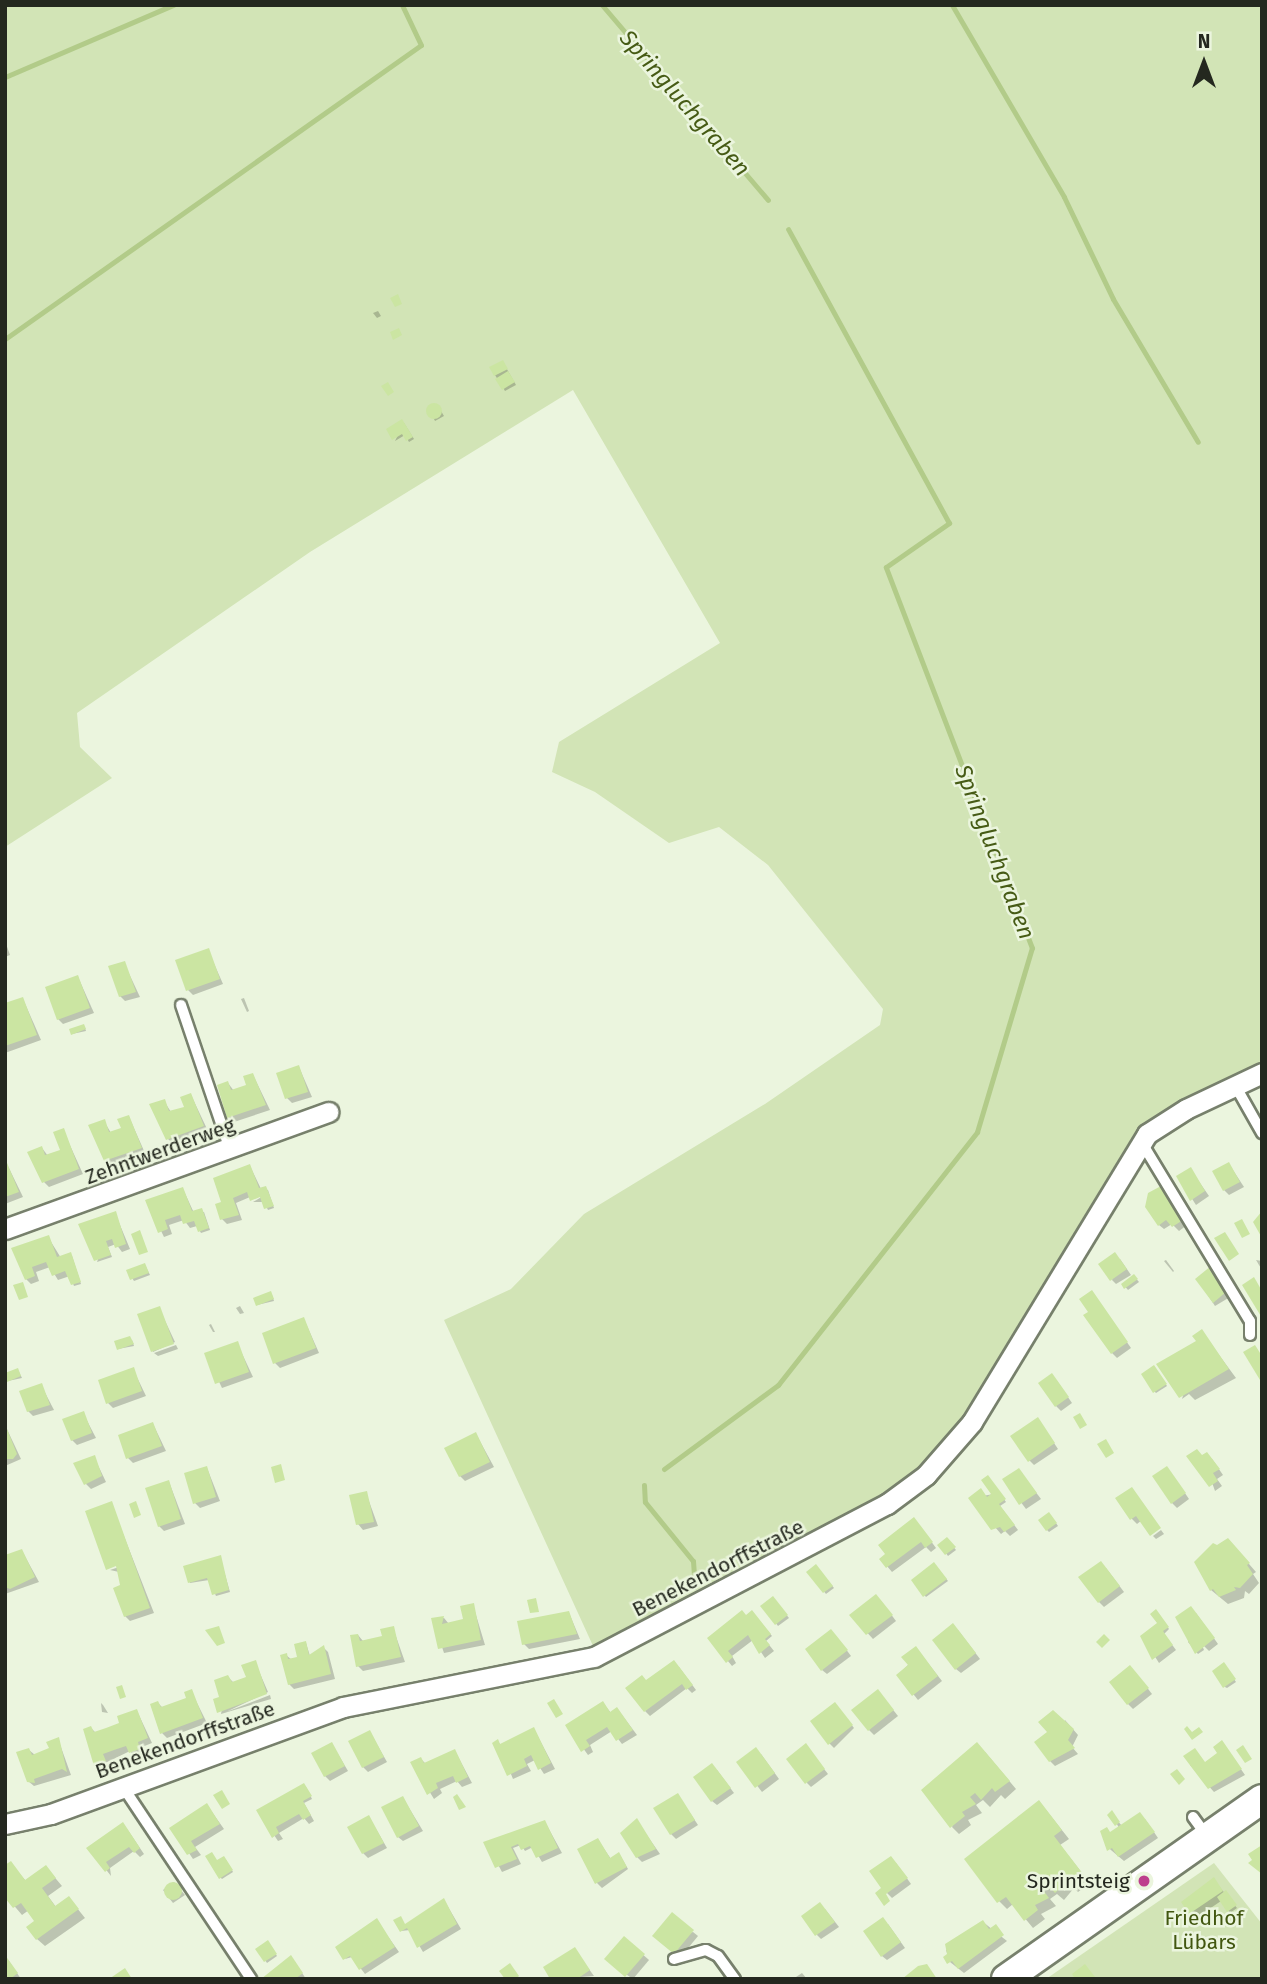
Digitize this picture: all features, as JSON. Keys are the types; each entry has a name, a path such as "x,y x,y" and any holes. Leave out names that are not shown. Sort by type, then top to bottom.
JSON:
{"street":[{"name":"Benekendorffstraße","path":"5,1825 22,1824 343,1707 594,1657 887,1504 926,1475 972,1422 1142,1142 1175,1115 1262,1073"},
{"name":"Zehntwerderweg","path":"5,1229 230,1150 328,1112"},
{"path":"1006,1979 1200,1826 1262,1799"}],"lane":[{"path":"181,1005 230,1150"},
{"path":"1236,1087 1262,1133"},
{"path":"1142,1142 1251,1321 1251,1335"},
{"path":"123,1787 251,1979"},
{"path":"674,1959 706,1950 718,1956 734,1979"}],"green space":[{"path":"5,5 1262,5 1262,1065 1156,1119 966,1417 925,1468 883,1498 594,1648 444,1320 511,1289 584,1214 765,1104 880,1025 883,1009 768,865 719,827 669,843 595,792 552,772 559,742 720,643 573,390 310,552 77,713 80,747 112,778 5,847"},
{"name":"Friedhof Lübars","path":"1214,1863 1262,1924 1262,1979 1046,1979"}],"building":[{"path":"398,294 402,304 395,307 390,298"},
{"path":"399,328 402,335 393,340 390,332"},
{"path":"503,360 508,369 494,376 489,367"},
{"path":"508,371 515,382 502,390 495,379"},
{"path":"388,382 394,392 388,396 381,386"},
{"path":"434,403 442,411 434,419 426,411"},
{"path":"402,419 413,437 406,441 402,434 392,440 386,429"},
{"path":"209,948 220,979 186,991 175,960"},
{"path":"125,961 136,992 119,997 108,966"},
{"path":"78,975 90,1008 57,1020 45,987"},
{"path":"23,997 37,1035 5,1046 5,1003"},
{"path":"84,1024 86,1029 71,1035 69,1029"},
{"path":"299,1065 308,1092 285,1099 276,1073"},
{"path":"253,1073 266,1105 227,1118 217,1085 228,1081 231,1090 246,1085 243,1076"},
{"path":"191,1093 204,1126 166,1140 149,1104 165,1099 169,1111 184,1107 180,1097"},
{"path":"129,1115 142,1148 104,1161 88,1125 105,1119 109,1132 121,1128 117,1119"},
{"path":"64,1128 79,1169 42,1183 27,1152 42,1146 45,1155 60,1150 53,1132"},
{"path":"5,1158 19,1192 5,1197"},
{"path":"1229,1162 1240,1182 1223,1191 1212,1171"},
{"path":"250,1164 259,1188 266,1186 274,1206 264,1209 260,1197 250,1201 247,1192 233,1198 239,1215 220,1220 215,1204 221,1202 213,1178"},
{"path":"1191,1167 1205,1191 1190,1201 1176,1176"},
{"path":"1161,1186 1183,1220 1172,1227 1166,1220 1158,1226 1145,1207 1148,1193"},
{"path":"183,1187 192,1211 202,1208 209,1228 198,1232 194,1221 183,1224 180,1215 165,1220 168,1229 158,1233 145,1200"},
{"path":"116,1211 126,1244 115,1248 112,1239 106,1241 111,1255 94,1261 78,1224"},
{"path":"1262,1211 1262,1238 1253,1222"},
{"path":"1242,1219 1250,1234 1242,1238 1234,1223"},
{"path":"140,1230 148,1252 139,1255 131,1234"},
{"path":"1225,1232 1239,1254 1229,1261 1214,1238"},
{"path":"49,1235 57,1257 71,1252 81,1282 71,1285 65,1271 52,1276 46,1262 32,1267 35,1276 25,1280 11,1248"},
{"path":"1115,1252 1127,1269 1110,1281 1098,1264"},
{"path":"145,1263 149,1273 130,1280 126,1270"},
{"path":"1211,1266 1226,1292 1213,1303 1195,1279"},
{"path":"1134,1274 1138,1279 1124,1289 1121,1284"},
{"path":"1254,1277 1262,1291 1262,1318 1242,1285"},
{"path":"23,1282 28,1297 19,1300 13,1285"},
{"path":"1092,1290 1128,1342 1111,1354 1083,1315 1088,1312 1079,1299"},
{"path":"271,1291 274,1299 256,1306 253,1298"},
{"path":"160,1306 174,1344 151,1352 137,1314"},
{"path":"304,1317 316,1348 273,1364 262,1333"},
{"path":"1202,1329 1229,1369 1179,1398 1156,1364 1196,1341 1192,1336"},
{"path":"130,1336 134,1344 117,1350 114,1341"},
{"path":"238,1341 249,1372 215,1384 204,1353"},
{"path":"1255,1345 1262,1356 1260,1380 1243,1352"},
{"path":"1154,1365 1167,1384 1153,1393 1141,1374"},
{"path":"134,1367 142,1391 106,1404 98,1380"},
{"path":"18,1368 21,1376 7,1382 5,1373"},
{"path":"1052,1373 1069,1397 1055,1407 1038,1383"},
{"path":"42,1383 50,1405 27,1412 19,1391"},
{"path":"84,1411 92,1433 71,1441 62,1419"},
{"path":"1080,1413 1087,1425 1080,1429 1073,1417"},
{"path":"1038,1417 1055,1443 1028,1462 1010,1436"},
{"path":"153,1422 162,1446 126,1459 118,1435"},
{"path":"5,1424 17,1454 13,1459 5,1459"},
{"path":"476,1432 490,1462 459,1477 444,1448"},
{"path":"1106,1439 1114,1453 1106,1458 1097,1444"},
{"path":"1197,1449 1202,1455 1207,1452 1220,1469 1213,1473 1218,1481 1209,1487 1186,1456"},
{"path":"95,1455 102,1476 84,1485 73,1463"},
{"path":"281,1464 285,1480 275,1483 271,1467"},
{"path":"207,1466 216,1497 193,1504 184,1473"},
{"path":"1167,1466 1186,1493 1171,1504 1152,1476"},
{"path":"1019,1468 1037,1493 1019,1505 1002,1479"},
{"path":"988,1475 1006,1499 999,1504 1015,1525 1004,1532 1000,1527 991,1530 968,1498 981,1488 987,1497 991,1494 981,1480"},
{"path":"169,1480 181,1519 158,1527 145,1488"},
{"path":"1132,1487 1161,1528 1150,1536 1136,1516 1130,1520 1115,1498"},
{"path":"367,1491 374,1522 356,1525 349,1495"},
{"path":"112,1501 150,1608 124,1617 113,1588 120,1585 116,1566 106,1570 85,1511"},
{"path":"136,1501 141,1515 134,1518 129,1504"},
{"path":"1049,1512 1057,1523 1046,1531 1038,1520"},
{"path":"914,1517 933,1542 925,1548 921,1542 886,1568 879,1559 885,1554 878,1545"},
{"path":"947,1537 956,1547 945,1555 937,1545"},
{"path":"1228,1538 1250,1563 1247,1565 1253,1574 1240,1588 1234,1587 1236,1590 1219,1597 1213,1589 1210,1591 1194,1562 1213,1543 1217,1545"},
{"path":"22,1549 35,1577 10,1589 5,1587 5,1555"},
{"path":"221,1555 229,1590 212,1595 207,1578 188,1583 183,1566"},
{"path":"1101,1561 1120,1586 1098,1603 1078,1577"},
{"path":"934,1562 947,1579 923,1597 911,1580"},
{"path":"816,1564 833,1586 823,1593 806,1572"},
{"path":"876,1594 893,1615 866,1635 849,1615"},
{"path":"773,1596 788,1615 775,1625 760,1606"},
{"path":"536,1598 539,1612 530,1613 527,1600"},
{"path":"474,1603 481,1640 438,1649 431,1618 444,1616 442,1624 463,1619 460,1606"},
{"path":"1191,1606 1215,1638 1195,1654 1175,1617"},
{"path":"1156,1609 1169,1627 1163,1631 1173,1645 1152,1660 1140,1636 1157,1623 1150,1614"},
{"path":"742,1610 746,1615 752,1610 771,1634 765,1639 770,1645 759,1654 748,1635 728,1651 733,1657 726,1663 707,1638"},
{"path":"569,1611 577,1634 522,1645 517,1621"},
{"path":"953,1623 976,1653 955,1670 932,1640"},
{"path":"219,1626 225,1643 217,1646 205,1630"},
{"path":"394,1626 401,1657 356,1667 350,1635 358,1634 360,1641 382,1636 380,1629"},
{"path":"831,1629 848,1650 821,1671 805,1649"},
{"path":"1104,1634 1110,1640 1102,1648 1096,1642"},
{"path":"306,1641 309,1655 324,1645 331,1674 288,1685 280,1655 287,1653 288,1659 297,1657 294,1644"},
{"path":"916,1646 938,1676 912,1696 896,1675 908,1665 901,1657"},
{"path":"256,1660 267,1694 217,1713 213,1699 219,1697 214,1680 228,1675 232,1682 246,1677 241,1665"},
{"path":"674,1660 693,1685 686,1690 682,1684 644,1712 625,1688 642,1675 646,1680"},
{"path":"1224,1662 1236,1679 1223,1688 1212,1671"},
{"path":"1130,1665 1149,1688 1127,1705 1109,1682"},
{"path":"122,1685 126,1697 120,1699 116,1687"},
{"path":"192,1689 203,1718 160,1734 150,1704 158,1701 161,1707 186,1698 184,1692"},
{"path":"878,1689 894,1710 868,1731 851,1710"},
{"path":"554,1699 563,1714 556,1718 547,1703"},
{"path":"603,1701 610,1712 617,1707 633,1730 616,1741 607,1727 586,1740 590,1746 581,1752 565,1725"},
{"path":"835,1702 853,1725 828,1745 810,1721"},
{"path":"137,1709 148,1738 138,1742 140,1749 129,1753 126,1746 103,1754 106,1761 94,1766 83,1729 91,1726 94,1732 106,1728 119,1723 117,1716"},
{"path":"1053,1710 1074,1729 1068,1740 1075,1748 1049,1762 1034,1742 1047,1732 1038,1722"},
{"path":"1187,1726 1192,1732 1199,1727 1203,1732 1192,1740 1184,1729"},
{"path":"534,1727 551,1763 538,1770 531,1755 524,1759 527,1766 507,1776 492,1743 498,1739 500,1744"},
{"path":"370,1730 384,1757 362,1768 348,1741"},
{"path":"59,1737 67,1772 62,1769 34,1779 35,1783 27,1782 16,1752 29,1748 32,1755 49,1748 46,1742"},
{"path":"1222,1740 1242,1769 1208,1789 1183,1756 1195,1748 1205,1762 1217,1753 1213,1747"},
{"path":"332,1742 345,1766 324,1777 311,1753"},
{"path":"977,1742 1010,1781 995,1792 992,1788 981,1800 975,1793 970,1797 976,1804 962,1812 965,1816 950,1828 921,1790"},
{"path":"806,1743 825,1769 805,1784 786,1759"},
{"path":"1243,1745 1252,1759 1245,1763 1236,1750"},
{"path":"756,1747 775,1773 755,1788 736,1762"},
{"path":"455,1749 468,1777 456,1783 453,1776 436,1783 438,1788 427,1795 410,1762 421,1757 424,1763"},
{"path":"712,1763 731,1788 711,1802 693,1777"},
{"path":"1177,1769 1185,1779 1179,1785 1170,1774"},
{"path":"304,1783 312,1796 303,1801 311,1815 303,1820 299,1814 276,1827 279,1833 272,1838 256,1810"},
{"path":"222,1790 230,1804 222,1809 213,1795"},
{"path":"678,1793 695,1820 670,1835 653,1808"},
{"path":"457,1794 466,1807 459,1810 453,1797"},
{"path":"403,1796 419,1826 397,1838 381,1807"},
{"path":"1039,1800 1062,1830 1054,1836 1083,1874 1069,1886 1066,1882 1055,1893 1049,1886 1043,1890 1049,1898 1035,1905 1038,1910 1024,1921 1006,1897 997,1903 964,1859"},
{"path":"207,1803 220,1824 191,1841 197,1850 187,1855 169,1828"},
{"path":"1112,1810 1120,1822 1115,1826 1107,1815"},
{"path":"1140,1812 1155,1832 1118,1857 1112,1848 1107,1851 1100,1831 1107,1827 1110,1832"},
{"path":"369,1815 384,1843 362,1854 347,1827"},
{"path":"637,1818 656,1849 636,1858 620,1833"},
{"path":"545,1820 558,1848 536,1858 530,1846 521,1850 518,1844 511,1847 517,1859 495,1868 483,1842"},
{"path":"123,1822 140,1848 134,1853 129,1847 106,1862 110,1868 105,1872 86,1848"},
{"path":"598,1838 610,1858 619,1852 627,1867 595,1884 577,1849"},
{"path":"1262,1845 1262,1874 1248,1863 1252,1860 1248,1854"},
{"path":"212,1852 217,1860 224,1856 233,1870 219,1879 205,1856"},
{"path":"891,1856 908,1878 886,1894 890,1901 884,1906 875,1893 881,1888 869,1871"},
{"path":"11,1861 25,1880 46,1865 56,1878 42,1888 55,1906 69,1896 79,1909 36,1940 26,1927 34,1921 21,1903 13,1908 5,1898 5,1865"},
{"path":"1214,1877 1223,1891 1189,1914 1181,1902"},
{"path":"169,1882 177,1882 182,1891 180,1898 169,1900 164,1895 164,1887"},
{"path":"1226,1890 1237,1905 1227,1912 1217,1897"},
{"path":"444,1898 457,1924 417,1948 407,1928 400,1932 393,1920 401,1916 405,1924"},
{"path":"820,1902 835,1922 815,1936 801,1916"},
{"path":"672,1912 694,1930 674,1954 652,1936"},
{"path":"883,1917 901,1942 881,1957 863,1931"},
{"path":"377,1918 395,1947 359,1970 350,1956 343,1960 335,1947"},
{"path":"983,1920 989,1929 996,1924 1004,1935 958,1969 952,1961 947,1964 943,1957 947,1954 945,1944"},
{"path":"624,1936 645,1954 625,1977 604,1959"},
{"path":"268,1940 277,1954 264,1962 255,1949"},
{"path":"575,1947 590,1970 577,1979 550,1979 543,1967"},
{"path":"5,1955 18,1973 10,1979 5,1979"},
{"path":"291,1955 303,1973 295,1979 261,1979"},
{"path":"510,1963 519,1976 516,1979 505,1979 499,1971"},
{"path":"927,1964 937,1979 902,1979 918,1966"},
{"path":"1085,1964 1095,1977 1075,1979 1072,1974"},
{"path":"125,1968 132,1979 109,1979"}],"waterway":[{"path":"5,77 173,5"},
{"path":"5,339 421,45 402,5"},
{"name":"Springluchgraben","path":"602,5 768,200"},
{"path":"952,5 1064,197 1113,299 1198,442"},
{"name":"Springluchgraben","path":"664,1469 778,1385 977,1132 1032,948 886,567 949,523 788,229"},
{"name":"Springluchgraben","path":"644,1485 645,1502 693,1561 695,1587"}],"place":[{"name":"Sprintsteig","path":"1144,1881"}]}
